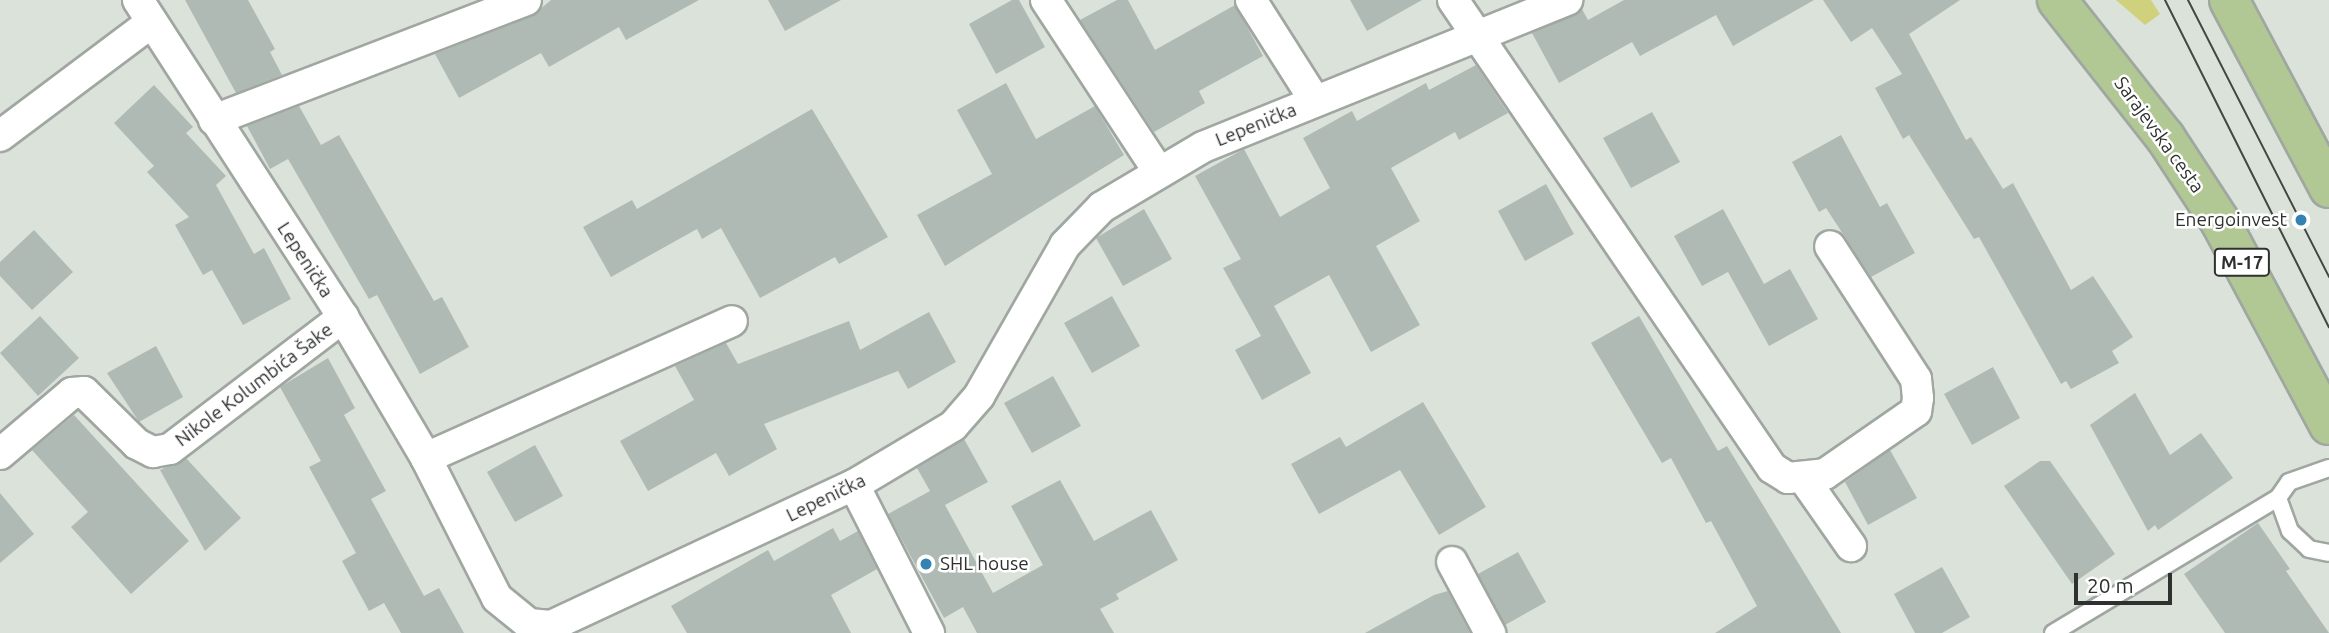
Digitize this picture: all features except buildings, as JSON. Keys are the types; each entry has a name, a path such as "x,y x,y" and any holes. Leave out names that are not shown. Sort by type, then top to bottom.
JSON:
{"main road":[{"name":"Sarajevska cesta","path":"2057,0 2165,137 2221,223 2329,425"},
{"path":"2229,0 2329,188"}],"street":[{"path":"214,120 526,0"},
{"path":"1046,0 1159,172"},
{"path":"1251,0 1315,101"},
{"path":"1453,0 1772,468 1804,479 1825,474 1916,411 1918,398 1916,379 1830,246"},
{"name":"Lepenička","path":"0,136 145,11 343,317 426,458 497,598 529,624 551,626 854,485 953,426 979,396 1065,245 1102,207 1203,147 1567,0"},
{"name":"Nikole Kolumbića Šake","path":"0,454 72,393 83,392 137,444 153,452 170,449 343,317"},
{"path":"426,458 732,321"},
{"path":"1804,479 1851,546"},
{"path":"854,485 929,633"},
{"path":"1452,562 1490,633"}],"lane":[{"path":"2053,633 2278,498 2289,482 2329,467"},
{"path":"2278,498 2290,531 2309,549 2329,553"}],"green space":[{"path":"2116,0 2151,0 2160,14 2145,25"}],"tram line":[{"path":"2165,0 2329,327"},
{"path":"2188,0 2329,277"}],"place":[{"name":"Energoinvest","path":"2301,220"},
{"name":"SHL house","path":"926,564"}]}
